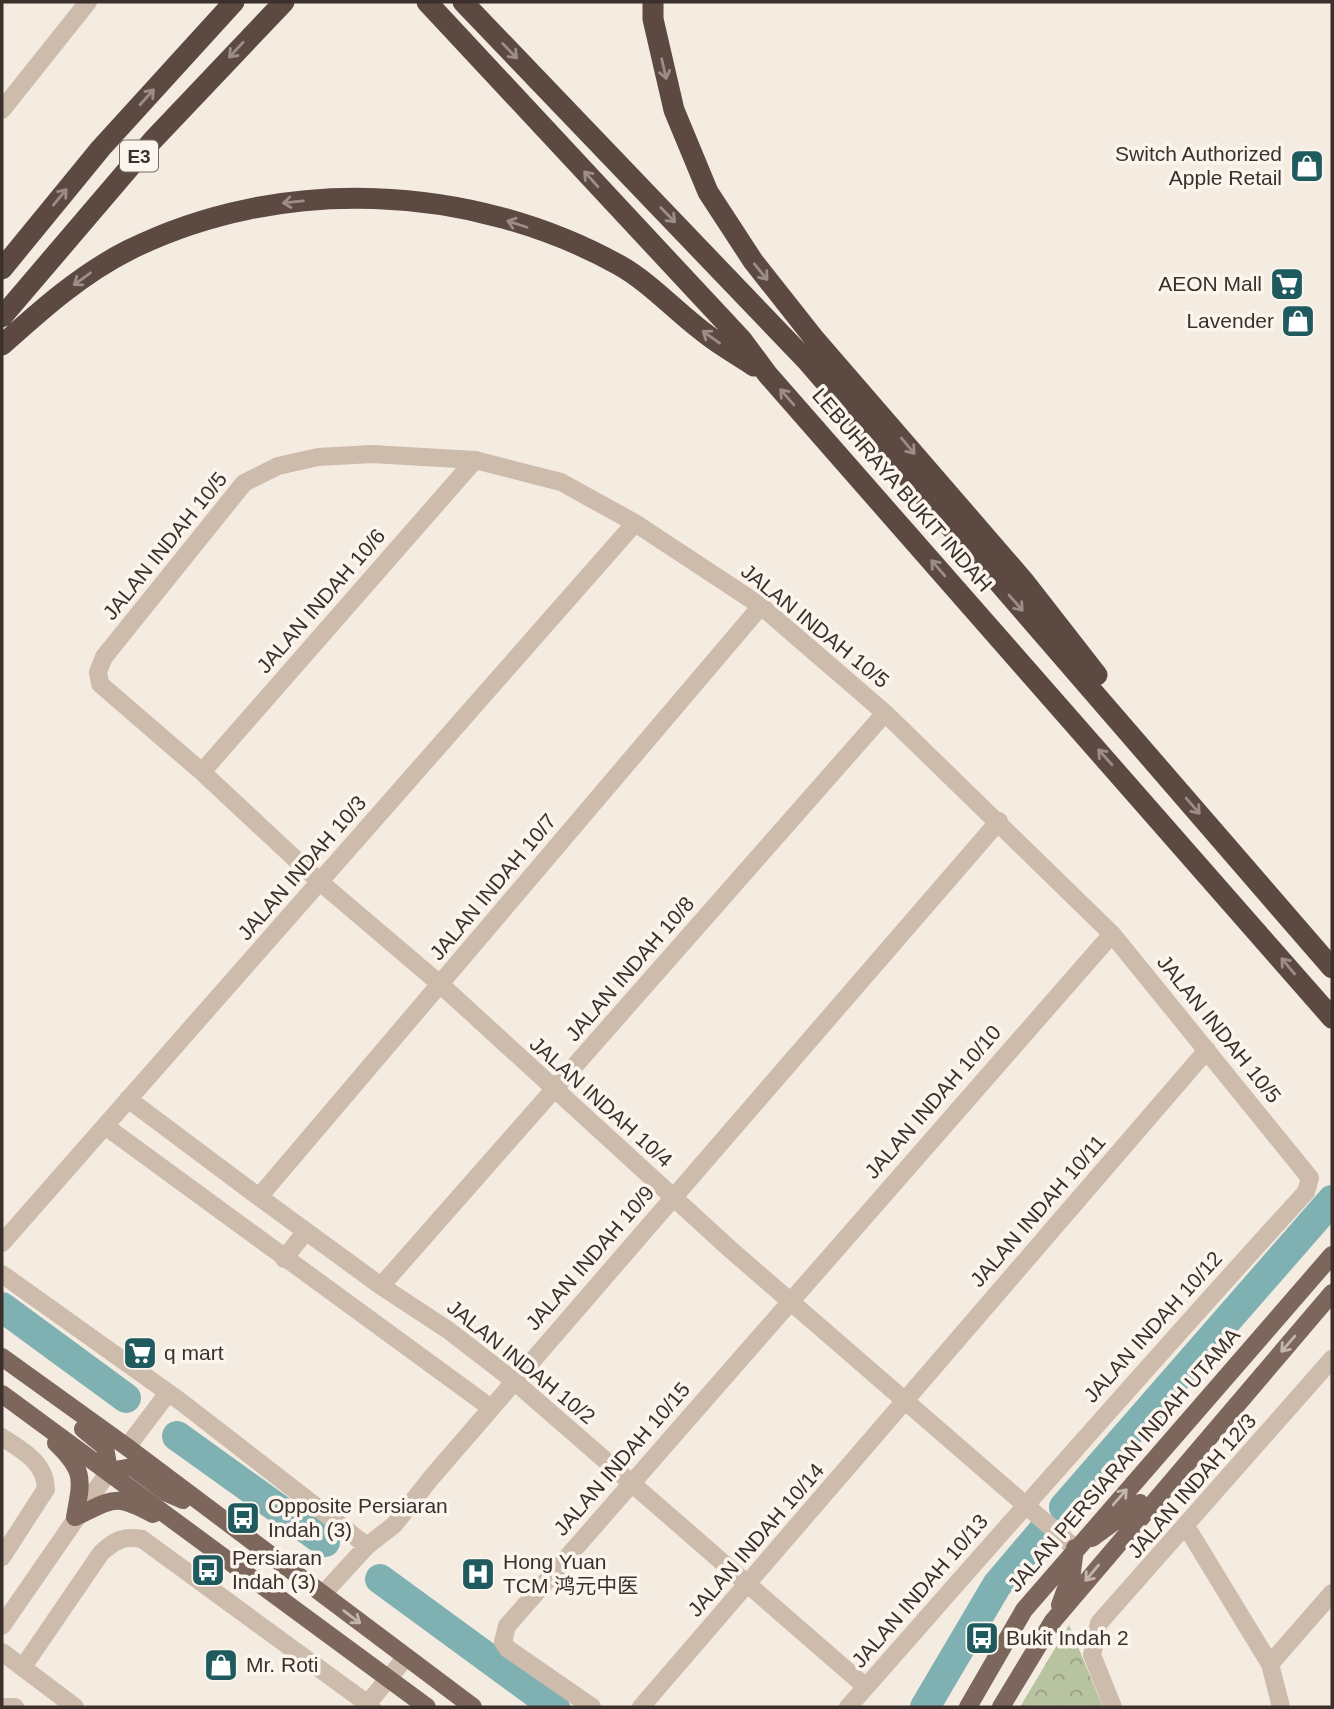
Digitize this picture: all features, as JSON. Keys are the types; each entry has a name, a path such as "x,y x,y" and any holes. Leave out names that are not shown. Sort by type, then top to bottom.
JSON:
{"highway":[{"name":"E3","path":"2,269 101,148 234,2"},
{"name":"E3","path":"2,317 153,140 284,2"},
{"name":"LEBUHRAYA BUKIT INDAH","path":"427,2 742,340 768,375 1332,1018"},
{"name":"LEBUHRAYA BUKIT INDAH","path":"463,2 806,360 1332,968"},
{"path":"653,2 653,19 674,110 708,192 745,249 813,337 1023,580 1122,705 1149,754"},
{"path":"2,345 88,275 139,246 252,206 344,197 463,207 566,239 632,273 706,334 768,375"}],"main road":[{"name":"JALAN PERSIARAN INDAH UTAMA","path":"968,1707 1024,1610 1075,1548 1332,1255"},
{"path":"1053,1621 1332,1293"},
{"path":"2,1357 102,1444 107,1452 109,1471"},
{"path":"28,1378 127,1447 473,1707"},
{"path":"6,1397 427,1707"},
{"path":"6,1397 78,1467 81,1486 75,1517"},
{"path":"1001,1707 1053,1621 1068,1586 1075,1548 1127,1515 1187,1461"},
{"path":"109,1471 132,1467 167,1493 218,1516"},
{"path":"75,1517 113,1499 124,1500 206,1542"}],"street":[{"path":"2,110 88,2"},
{"name":"JALAN INDAH 10/5","path":"100,684 98,672 104,657 244,483 278,466 318,457 372,454 475,460 561,482 635,523 761,606 885,713 999,821 1112,934 1310,1178"},
{"name":"JALAN INDAH 10/6","path":"202,772 475,460"},
{"name":"JALAN INDAH 10/3","path":"2,1244 635,523"},
{"name":"JALAN INDAH 10/7","path":"259,1197 761,606"},
{"name":"JALAN INDAH 10/4","path":"100,684 202,772 320,882 440,985 672,1198 1075,1548"},
{"name":"JALAN INDAH 10/8","path":"381,1286 885,713"},
{"name":"JALAN INDAH 10/9","path":"323,1594 367,1546 394,1525 514,1381 999,821"},
{"name":"JALAN INDAH 10/10","path":"789,1301 1112,934"},
{"name":"JALAN INDAH 10/11","path":"904,1402 1207,1050"},
{"name":"JALAN INDAH 10/2","path":"128,1099 381,1286 448,1330 514,1381 866,1686"},
{"path":"105,1126 491,1408"},
{"name":"JALAN INDAH 10/12","path":"1026,1505 1306,1192 1310,1178"},
{"path":"284,1259 306,1231"},
{"path":"2,1274 168,1393 367,1546"},
{"name":"JALAN INDAH 10/15","path":"592,1707 508,1649 503,1642 507,1626 789,1301"},
{"name":"JALAN INDAH 12/3","path":"1113,1707 1096,1671 1092,1645 1099,1623 1332,1359"},
{"path":"127,1447 168,1393"},
{"name":"JALAN INDAH 10/14","path":"641,1707 904,1402"},
{"path":"2,1437 37,1462 46,1475 46,1489 2,1557"},
{"path":"2,1626 109,1471"},
{"name":"JALAN INDAH 10/13","path":"848,1707 1026,1505"},
{"path":"1186,1526 1270,1664 1281,1707"},
{"path":"23,1667 101,1553 114,1541 127,1537 142,1539 368,1706 406,1657"},
{"path":"1270,1664 1332,1593"},
{"path":"2,1652 75,1707"},
{"path":"6,1707 15,1707"}],"green space":[{"path":"1069,1625 1103,1707 1020,1707"}],"waterway":[{"path":"1064,1507 1332,1200"},
{"path":"2,1307 126,1398"},
{"path":"177,1436 325,1542"},
{"path":"925,1707 997,1585 1042,1532"},
{"path":"380,1579 555,1707"}],"place":[{"name":"Switch Authorized Apple Retail","path":"1307,166"},
{"name":"AEON Mall","path":"1287,284"},
{"name":"Lavender","path":"1298,321"},
{"name":"q mart","path":"140,1353"},
{"name":"Opposite Persiaran Indah (3)","path":"243,1518"},
{"name":"Persiaran Indah (3)","path":"208,1570"},
{"name":"Hong Yuan TCM 鸿元中医","path":"478,1574"},
{"name":"Bukit Indah 2","path":"982,1638"},
{"name":"Mr. Roti","path":"221,1665"}]}
